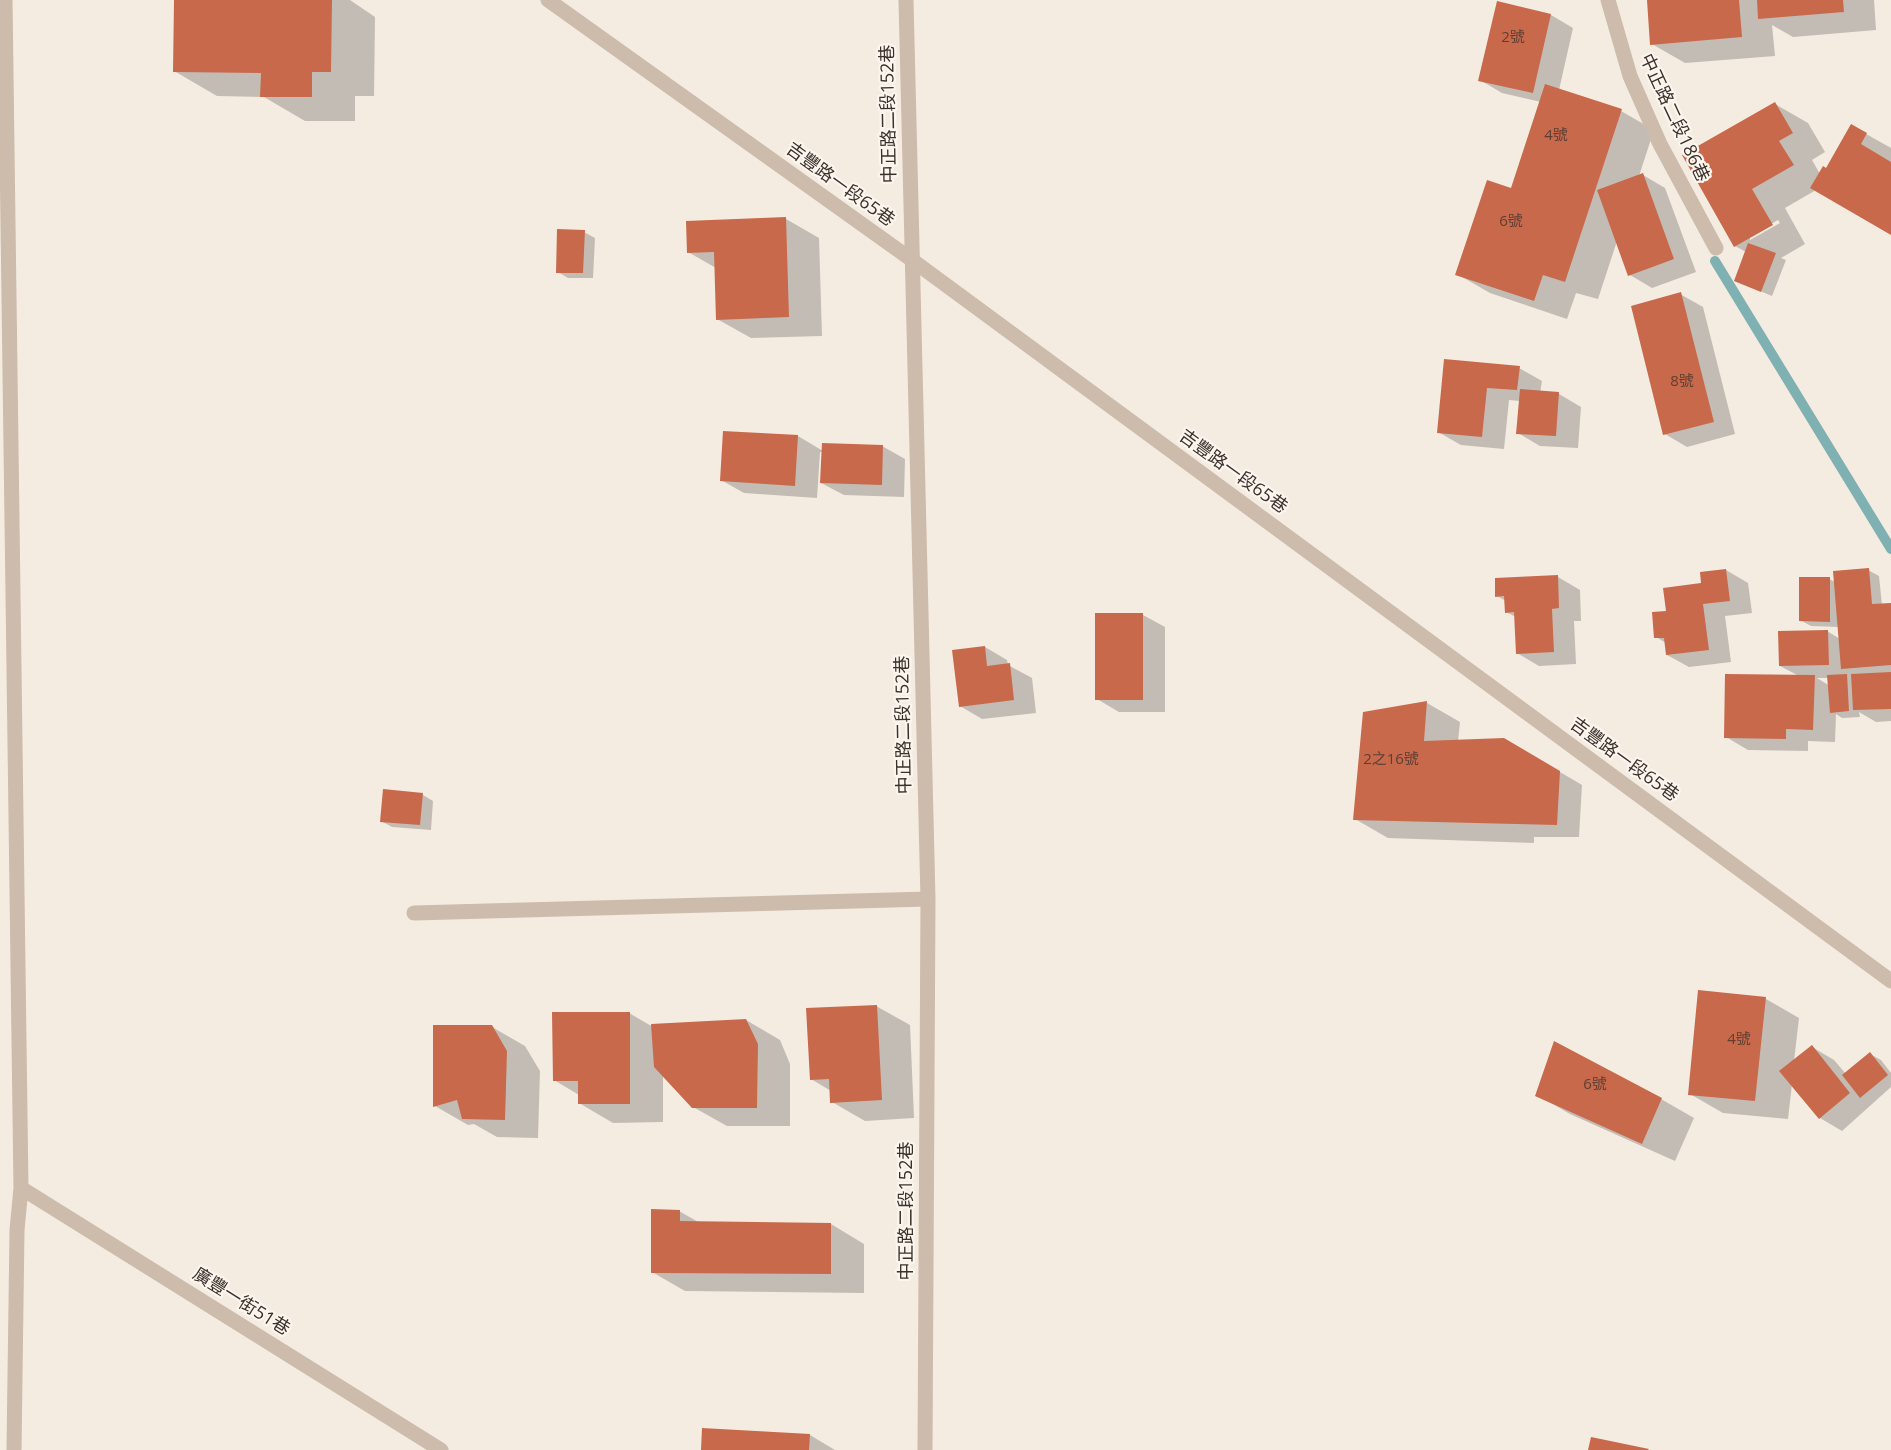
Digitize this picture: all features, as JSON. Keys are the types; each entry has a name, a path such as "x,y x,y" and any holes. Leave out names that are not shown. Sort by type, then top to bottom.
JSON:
{"street":[{"path":"5,0 21,1188 16,1230 7,1400 14,1450"},
{"name":"吉豐路一段65巷","path":"548,0 912,260 1891,981"},
{"name":"中正路二段152巷","path":"906,0 928,899 925,1450"},
{"name":"中正路二段186巷","path":"1608,0 1630,76 1660,144 1716,248"},
{"path":"414,913 928,899"},
{"name":"廣豐一街51巷","path":"21,1188 441,1450"}],"building":[{"path":"174,0 332,0 331,72 312,72 312,97 260,97 261,73 173,72"},
{"path":"1647,0 1739,0 1742,37 1650,45"},
{"path":"1757,0 1843,0 1844,12 1758,19"},
{"path":"1497,1 1551,14 1533,93 1478,81"},
{"path":"1545,84 1622,109 1565,282 1543,275 1534,301 1455,275 1487,180 1511,188"},
{"path":"1775,102 1793,133 1779,141 1794,165 1752,189 1773,225 1734,247 1682,155"},
{"path":"1851,124 1867,133 1861,144 1891,162 1891,235 1810,188 1823,166 1826,168"},
{"path":"1643,173 1674,259 1628,276 1597,190"},
{"path":"786,217 789,317 716,320 714,252 687,253 686,221"},
{"path":"557,229 585,230 583,273 556,273"},
{"path":"1748,243 1776,253 1761,292 1734,281"},
{"path":"1681,292 1714,422 1663,435 1631,306"},
{"path":"1444,359 1520,366 1517,390 1487,388 1482,437 1437,433"},
{"path":"1520,389 1559,392 1556,436 1516,434"},
{"path":"723,431 798,435 795,486 720,481"},
{"path":"822,443 883,445 882,485 820,483"},
{"path":"1869,568 1872,604 1891,603 1891,665 1841,669 1833,571"},
{"path":"1726,569 1730,601 1703,604 1709,650 1666,655 1664,638 1654,638 1652,612 1666,611 1663,588 1701,583 1700,572"},
{"path":"1558,575 1559,608 1552,609 1554,652 1516,654 1514,612 1505,613 1504,596 1495,597 1495,578"},
{"path":"1799,577 1830,577 1830,622 1799,621"},
{"path":"1095,613 1143,613 1143,700 1095,700"},
{"path":"1828,630 1829,665 1779,666 1778,631"},
{"path":"985,646 987,666 1010,663 1014,700 959,707 952,650"},
{"path":"1891,672 1891,709 1853,710 1851,674"},
{"path":"1725,674 1815,675 1813,730 1786,729 1786,739 1724,738"},
{"path":"1847,674 1849,711 1830,713 1827,675"},
{"path":"1427,701 1424,741 1504,738 1560,771 1557,825 1353,820 1363,712"},
{"path":"383,789 423,793 420,825 380,822"},
{"path":"1698,990 1766,997 1755,1101 1688,1095"},
{"path":"877,1005 882,1100 830,1103 829,1079 810,1080 806,1008"},
{"path":"552,1012 630,1012 630,1104 578,1104 578,1081 553,1081"},
{"path":"746,1019 758,1044 757,1108 692,1108 654,1067 651,1024"},
{"path":"433,1025 492,1025 507,1051 505,1120 462,1119 457,1100 433,1107"},
{"path":"1554,1041 1662,1098 1642,1144 1535,1096"},
{"path":"1812,1045 1850,1093 1819,1119 1779,1071"},
{"path":"1870,1052 1888,1075 1860,1098 1842,1075"},
{"path":"651,1209 680,1210 680,1221 831,1223 831,1274 651,1273"},
{"path":"702,1428 810,1434 809,1450 701,1450"},
{"path":"1591,1437 1649,1449 1588,1450"}],"waterway":[{"path":"1715,261 1891,549"}]}
